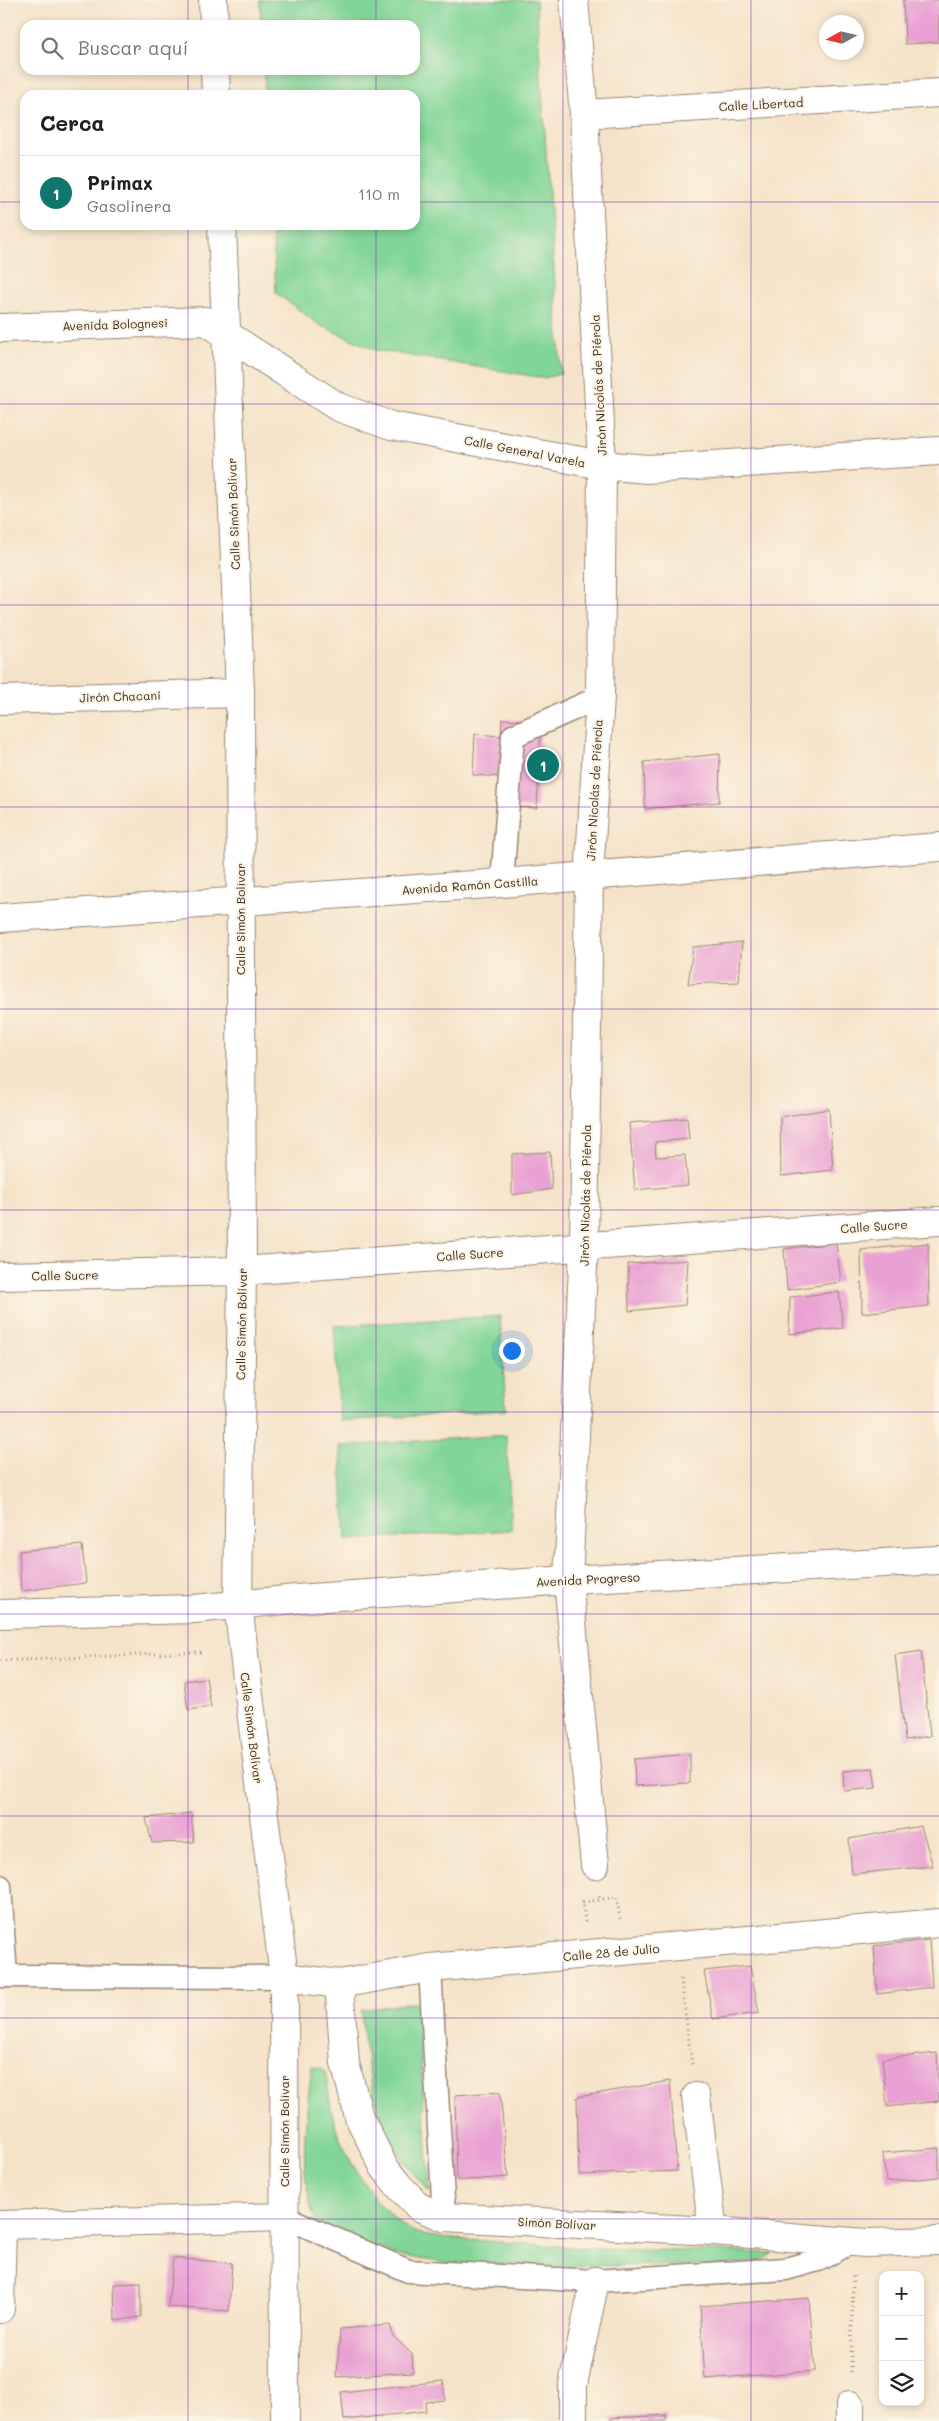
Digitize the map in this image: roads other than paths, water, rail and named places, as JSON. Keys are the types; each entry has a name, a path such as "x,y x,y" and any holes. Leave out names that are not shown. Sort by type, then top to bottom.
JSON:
{"street":[{"path":"213,0 214,20"},
{"name":"Jirón Nicolás de Piérola","path":"574,0 584,114 602,465 600,697 589,876 584,1246 568,1580 595,1865"},
{"path":"215,75 216,90"},
{"name":"Calle Libertad","path":"584,114 939,93"},
{"name":"Calle Simón Bolívar","path":"222,230 240,693 242,1271 238,1605 284,1976 285,2421"},
{"name":"Avenida Bolognesi","path":"0,328 206,321 226,335"},
{"name":"Calle General Varela","path":"226,335 312,392 354,413 391,426 602,465 647,469 939,451"},
{"name":"Jirón Chacani","path":"0,700 240,693"},
{"name":"Avenida Ramón Castilla","path":"0,918 502,883 939,847"},
{"name":"Calle Sucre","path":"0,1276 242,1271 939,1221"},
{"name":"Avenida Progreso","path":"0,1614 194,1609 306,1598 568,1580 939,1560"},
{"name":"Calle 28 de Julio","path":"284,1976 339,1984 430,1968 939,1923"},
{"name":"Simón Bolívar","path":"339,1984 345,2063 359,2117 384,2167 398,2185 420,2206 444,2217 713,2231 854,2241 939,2241"},
{"path":"696,2097 713,2231"},
{"path":"0,2309 1,2225 285,2217"},
{"path":"573,2421 573,2384 595,2281"}],"lane":[{"path":"502,883 513,736 600,697"},
{"path":"0,1886 3,1976 284,1976"},
{"path":"430,1968 444,2217"},
{"path":"285,2217 408,2271 595,2281 786,2269 818,2260 854,2241"}],"place":[{"name":"Primax","path":"543,765"}]}
